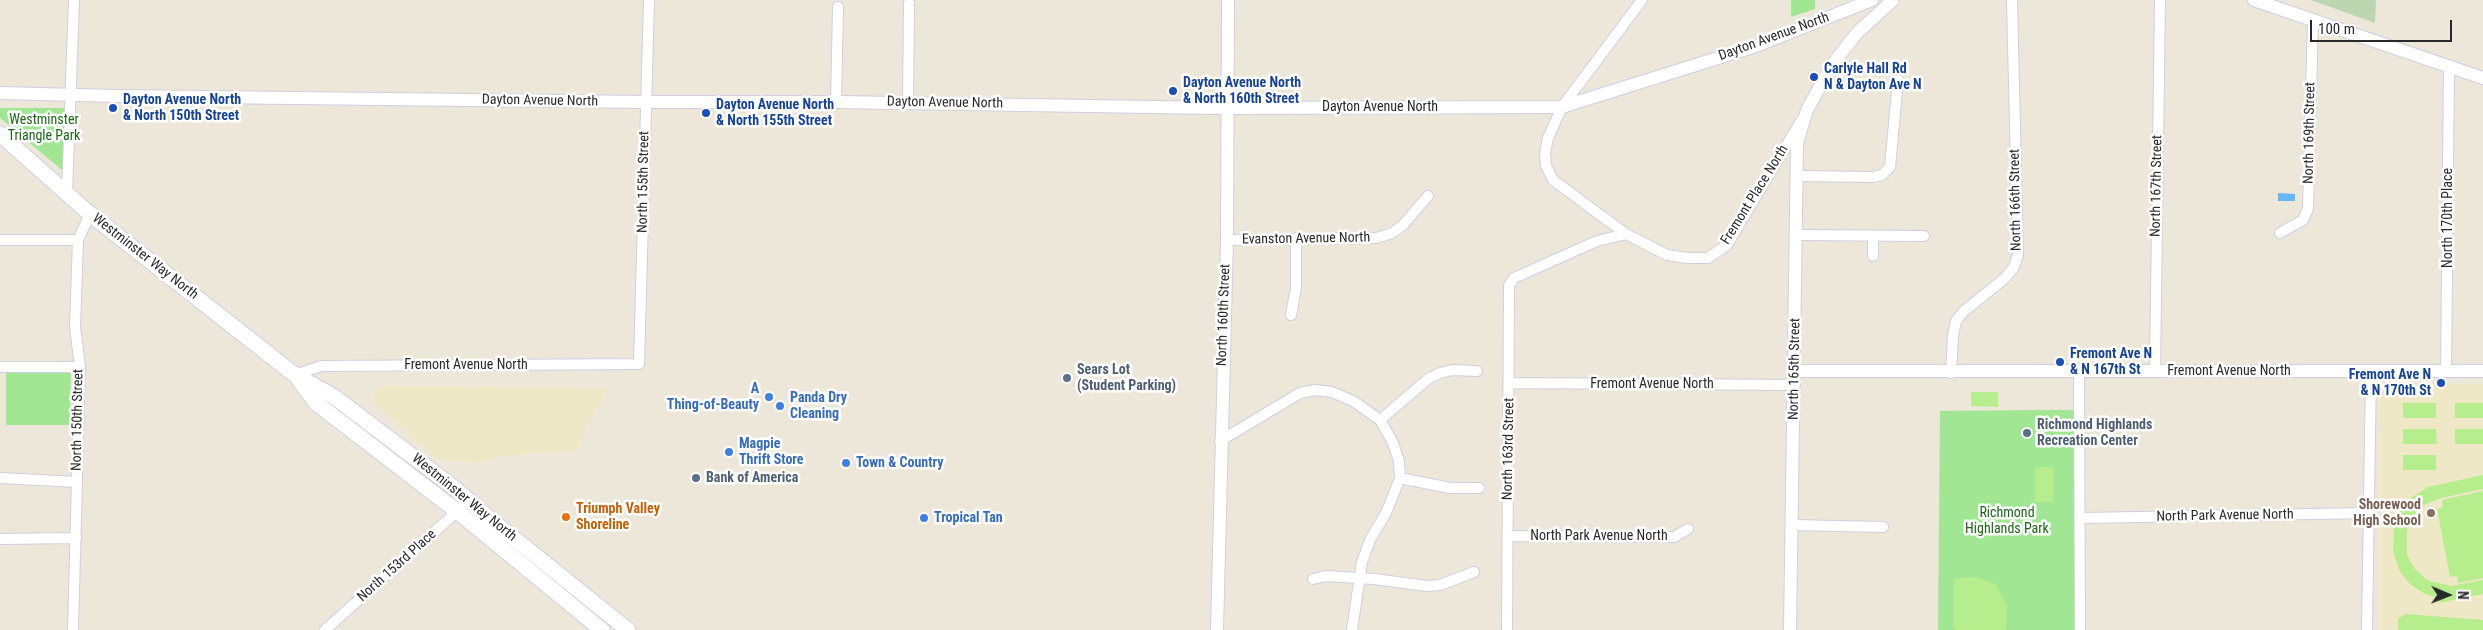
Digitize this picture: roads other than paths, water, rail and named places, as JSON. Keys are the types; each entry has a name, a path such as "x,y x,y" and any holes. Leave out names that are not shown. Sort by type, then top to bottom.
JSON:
{"main road":[{"name":"Westminster Way North","path":"0,134 90,214 295,375 332,396 469,501 628,630"},
{"name":"Westminster Way North","path":"0,148 67,194"},
{"name":"Westminster Way North","path":"295,375 316,403 458,512 602,630"}],"street":[{"path":"67,194 74,0"},
{"name":"North 155th Street","path":"639,364 649,0"},
{"name":"North 160th Street","path":"1217,630 1220,441 1227,240 1226,108 1228,0"},
{"name":"Fremont Place North","path":"1642,0 1637,10 1562,107 1548,138 1545,153 1546,166 1553,180 1626,234 1667,255 1688,258 1708,258 1727,245 1807,110"},
{"name":"Dayton Avenue North","path":"0,93 72,96 836,102 1226,108 1562,107 1756,46 1872,0"},
{"name":"North 165th Street","path":"1790,630 1797,143 1807,110 1832,65 1866,25 1892,0"},
{"name":"North 166th Street","path":"1951,373 1953,336 1956,322 1963,312 2005,278 2014,267 2018,255 2012,0"},
{"name":"North 167th Street","path":"2154,371 2160,0"},
{"path":"2254,0 2483,78"},
{"path":"908,103 909,3"},
{"path":"836,102 838,7"},
{"path":"1850,9 1858,10 1863,15 1866,25"},
{"name":"North 169th Street","path":"2280,233 2303,220 2308,209 2313,19"},
{"name":"North 170th Place","path":"2446,371 2449,66"},
{"path":"1796,176 1873,177 1882,175 1890,167 1898,80"},
{"name":"Evanston Avenue North","path":"1227,240 1377,238 1392,233 1403,225 1428,196"},
{"name":"North 150th Street","path":"73,630 80,367 75,327 78,240 90,214"},
{"name":"North 163rd Street","path":"1507,630 1510,383 1509,286 1514,278 1597,241 1626,234"},
{"path":"1797,235 1924,236"},
{"path":"1873,236 1873,256"},
{"path":"1292,315 1296,288 1296,238"},
{"path":"0,240 78,240"},
{"name":"Fremont Avenue North","path":"295,375 321,366 639,364"},
{"path":"0,367 80,367"},
{"path":"1380,420 1434,376 1452,370 1477,370"},
{"name":"Fremont Avenue North","path":"1795,371 1951,373 2483,371"},
{"path":"2079,372 2080,630"},
{"path":"2367,630 2372,372"},
{"name":"Fremont Avenue North","path":"1510,383 1795,385"},
{"path":"1220,441 1300,393 1315,390 1332,392 1354,401 1380,420 1394,443 1399,461 1400,478 1386,512 1370,540 1358,579 1352,630"},
{"path":"0,478 77,482"},
{"path":"1400,478 1450,488 1479,488"},
{"name":"North 153rd Place","path":"325,630 469,501"},
{"name":"North Park Avenue North","path":"2081,518 2369,513"},
{"path":"1792,525 1883,527"},
{"name":"North Park Avenue North","path":"1508,536 1674,537 1688,529"},
{"path":"0,539 76,538"},
{"path":"1313,579 1326,576 1358,579 1374,578 1427,586 1440,585 1474,572"}],"water":[{"path":"2278,193 2295,194 2295,201 2278,201"}],"place":[{"name":"Carlyle Hall Rd N & Dayton Ave N","path":"1814,77"},
{"name":"Dayton Avenue North & North 160th Street","path":"1173,91"},
{"name":"Dayton Avenue North & North 150th Street","path":"113,108"},
{"name":"Dayton Avenue North & North 155th Street","path":"706,113"},
{"name":"Fremont Ave N & N 167th St","path":"2060,362"},
{"name":"Sears Lot (Student Parking)","path":"1067,378"},
{"name":"Fremont Ave N & N 170th St","path":"2441,383"},
{"name":"A Thing-of-Beauty","path":"769,397"},
{"name":"Panda Dry Cleaning","path":"780,406"},
{"name":"Richmond Highlands Recreation Center","path":"2027,433"},
{"name":"Magpie Thrift Store","path":"729,452"},
{"name":"Town & Country","path":"846,463"},
{"name":"Bank of America","path":"696,478"},
{"name":"Shorewood High School","path":"2431,513"},
{"name":"Triumph Valley Shoreline","path":"566,517"},
{"name":"Tropical Tan","path":"924,518"}],"park label":[{"name":"Westminster Triangle Park","path":"44,128"},
{"name":"Richmond Highlands Park","path":"2007,522"}]}
